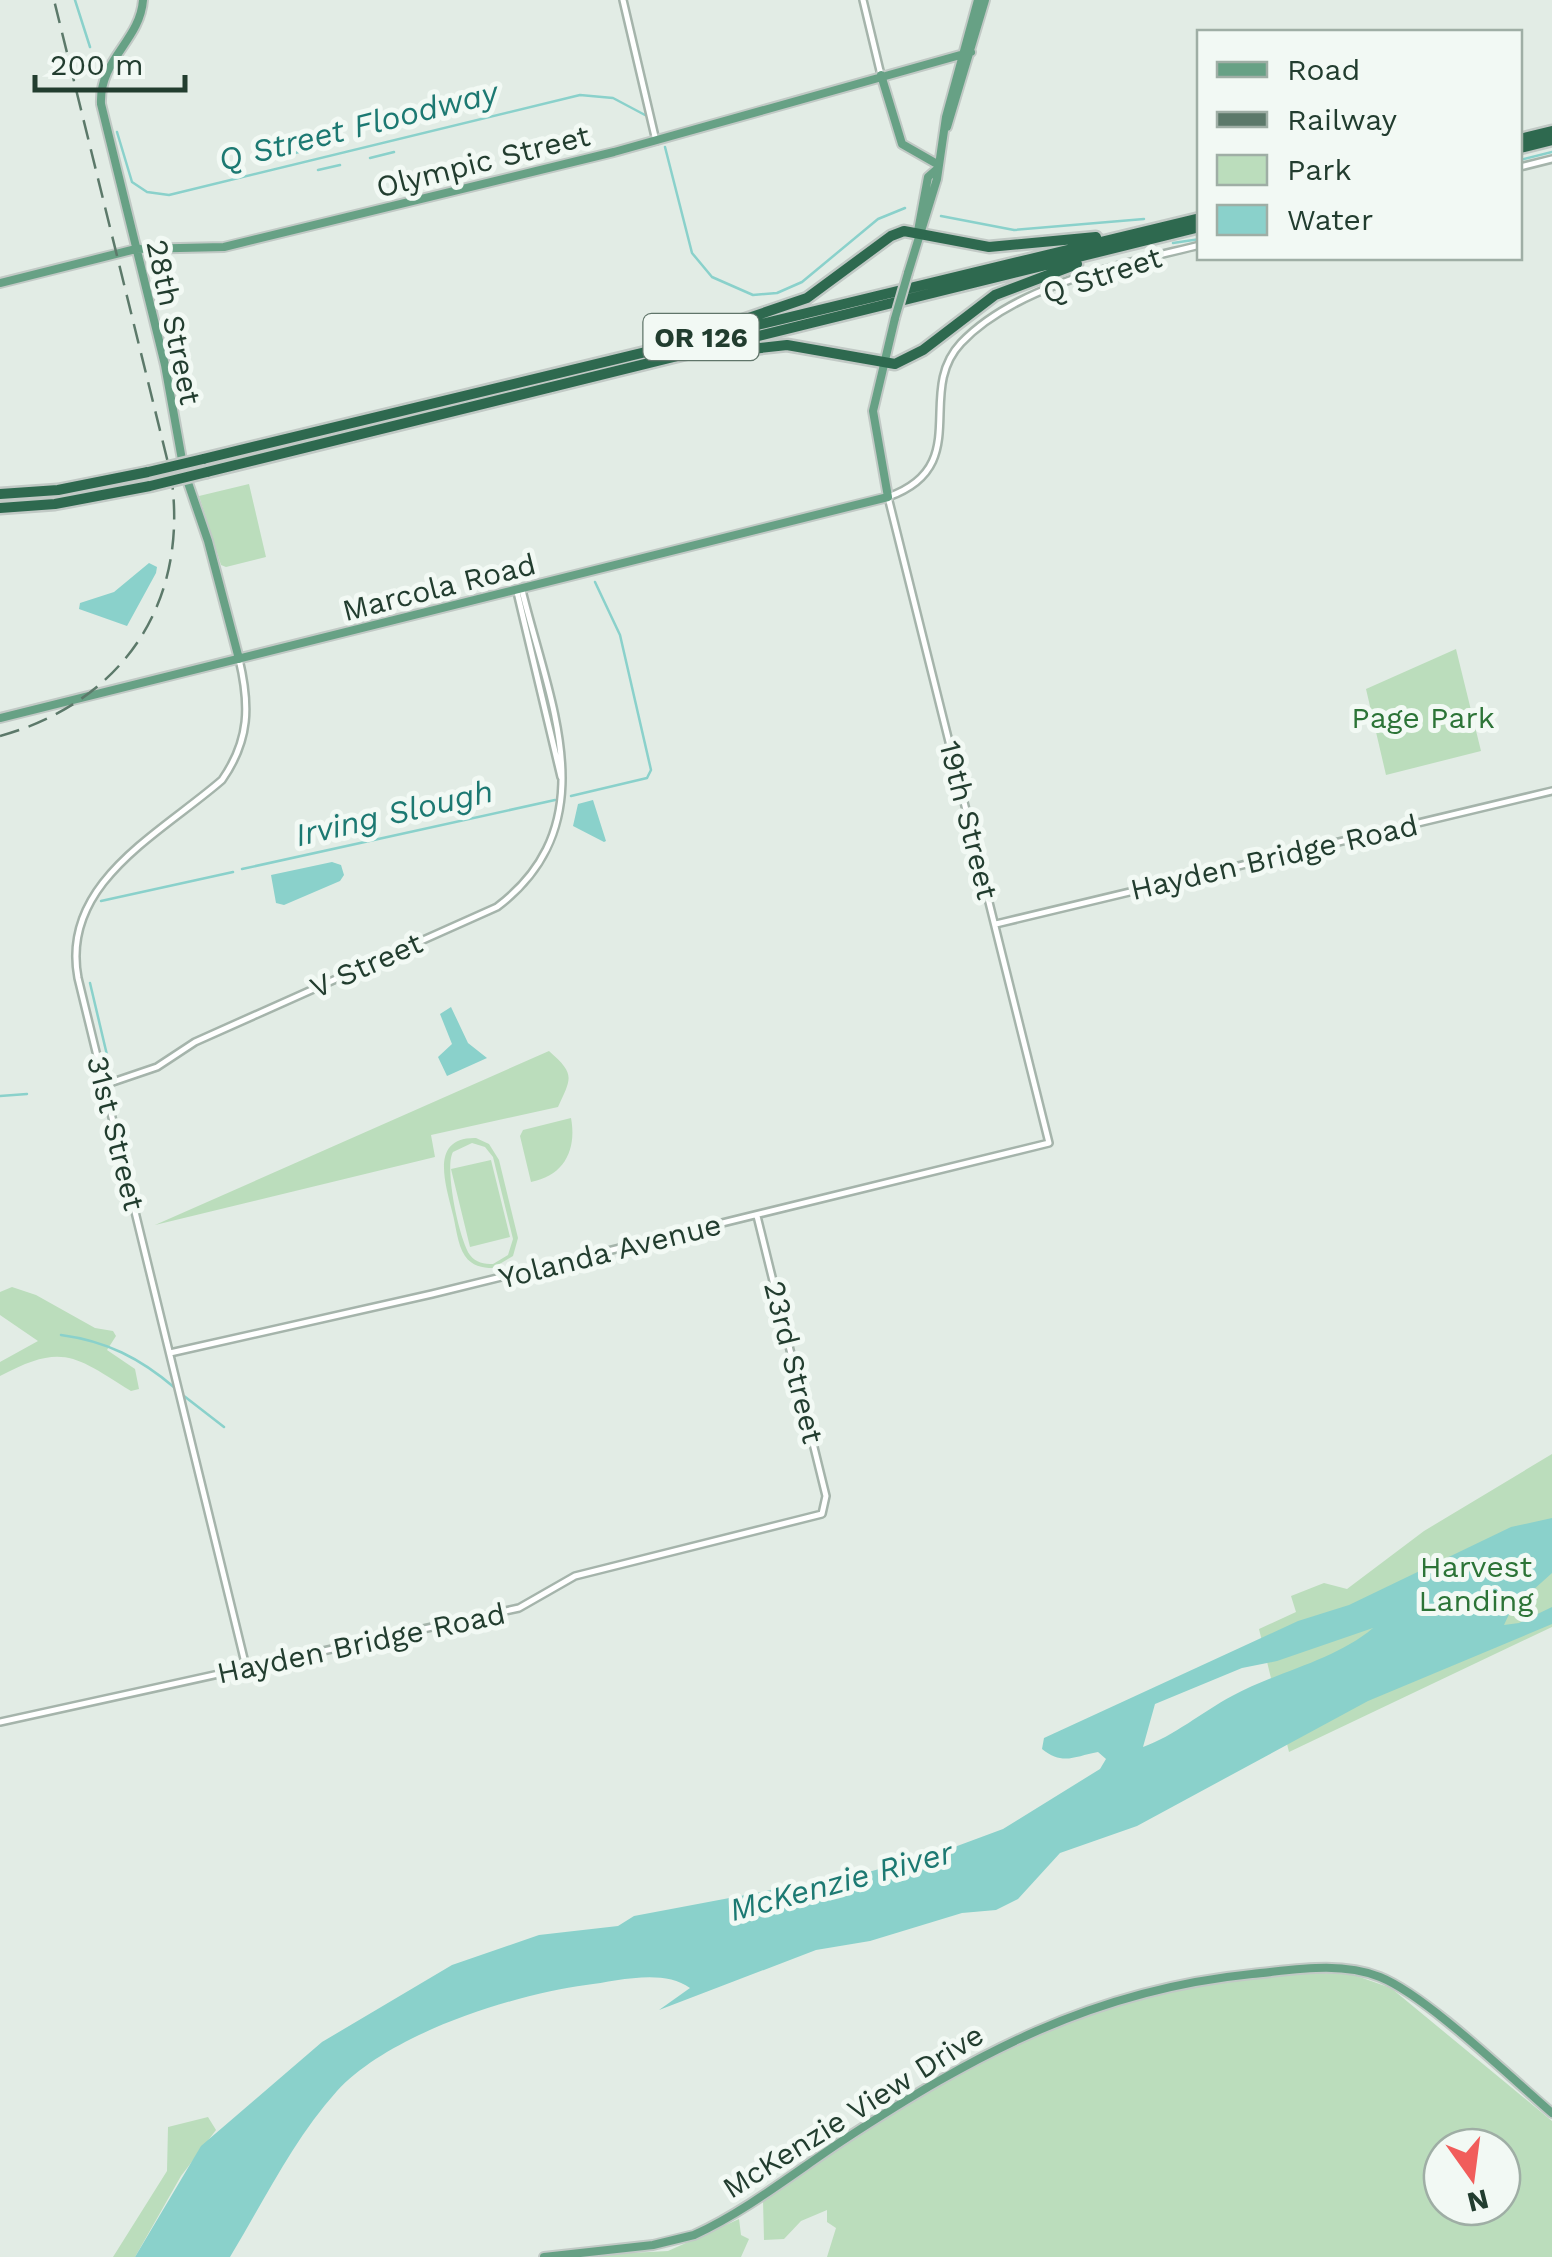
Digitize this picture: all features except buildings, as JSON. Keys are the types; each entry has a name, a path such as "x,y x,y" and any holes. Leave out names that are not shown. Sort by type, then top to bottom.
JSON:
{"highway":[{"path":"1522,138 1552,130"},
{"path":"1522,148 1552,140"},
{"name":"OR 126","path":"0,508 55,504 150,486 654,363 1197,219"},
{"name":"OR 126","path":"0,494 58,490 148,472 613,358 1197,228"},
{"path":"613,358 797,302 891,236 918,232 989,247 1119,242"},
{"path":"654,363 788,345 882,364 908,360 995,295 1119,242"}],"main road":[{"name":"28th Street","path":"143,0 137,26 108,63 101,93 184,471 208,540 239,660"},
{"path":"888,497 874,427 882,364 918,232 928,177 936,167 982,0"},
{"name":"Olympic Street","path":"0,283 136,249 210,250 808,102 881,75 967,53"},
{"path":"881,75 902,144 936,167"},
{"name":"Marcola Road","path":"0,718 888,497"},
{"name":"McKenzie View Drive","path":"544,2257 652,2245 694,2234 942,2076 1005,2042 1112,2001 1240,1975 1323,1968 1380,1977 1413,1997 1552,2113"}],"street":[{"path":"623,0 656,140"},
{"path":"864,0 881,75"},
{"path":"1522,166 1552,159"},
{"name":"Q Street","path":"888,497 912,486 932,464 940,443 946,366 974,333 1076,278 1197,247"},
{"name":"19th Street","path":"888,497 1049,1143"},
{"name":"V Street","path":"104,1085 157,1066 195,1042 497,907 517,892 544,859 559,823 564,784 562,756 520,591"},
{"name":"31st Street","path":"239,660 248,702 237,758 222,780 100,883 78,923 74,958 246,1667"},
{"name":"Hayden Bridge Road","path":"995,924 1552,791"},
{"name":"Yolanda Avenue","path":"170,1353 757,1216 1049,1143"},
{"name":"23rd Street","path":"757,1216 823,1482 825,1508"},
{"name":"Hayden Bridge Road","path":"0,1722 519,1608 575,1576 816,1517 825,1508"}],"green space":[{"path":"249,484 266,557 226,567 221,565 199,496"},
{"name":"Page Park","path":"1456,649 1481,751 1386,775 1366,689"},
{"path":"549,1051 568,1076 558,1107 431,1135 435,1157 155,1225"},
{"path":"571,1118 572,1141 566,1160 552,1174 531,1182 520,1136 523,1130"},
{"path":"476,1138 489,1144 499,1160 518,1238 513,1256 493,1268 471,1262 458,1240 444,1163 446,1153 461,1140","holes":["472,1143 485,1147 493,1157 513,1239 508,1255 493,1264 475,1260 466,1247 450,1172 453,1152"]},
{"path":"491,1160 510,1237 470,1247 451,1169"},
{"path":"12,1287 36,1295 95,1328 113,1331 116,1336 107,1350 135,1369 139,1389 131,1391 95,1369 67,1358 39,1359 0,1376 0,1362 38,1341 0,1315 0,1292"},
{"name":"Harvest Landing","path":"1552,1454 1552,1627 1289,1752 1259,1629 1296,1612 1291,1596 1324,1583 1347,1589 1424,1531"},
{"path":"1311,1973 1351,1974 1391,1988 1552,2121 1552,2257 827,2257 836,2228 827,2222 827,2210 801,2221 784,2239 764,2240 763,2200 906,2104 980,2061 1087,2012 1150,1994"},
{"path":"208,2117 216,2130 181,2176 135,2257 113,2257 167,2171 168,2127"},
{"path":"739,2219 741,2235 749,2239 741,2257 556,2257 668,2251"}],"water":[{"path":"149,563 157,567 156,573 127,626 79,609 80,603 114,592"},
{"path":"593,800 604,842 573,826 578,804"},
{"path":"332,862 341,865 344,875 340,881 284,905 276,903 271,875"},
{"path":"451,1007 468,1043 487,1058 447,1076 438,1057 452,1044 440,1014"},
{"name":"McKenzie River","path":"1552,1518 1552,1573 1511,1610 1504,1625 1519,1623 1552,1607 1552,1624 1368,1701 1137,1826 1060,1853 1018,1899 996,1910 962,1913 870,1941 816,1950 659,2010 690,1988 653,1977 556,1990 488,2008 419,2035 360,2070 337,2091 293,2150 230,2257 135,2257 201,2146 322,2042 452,1965 539,1935 618,1926 634,1916 872,1871 1003,1829 1100,1769 1106,1759 1098,1752 1056,1757 1042,1749 1044,1738 1298,1621 1349,1605 1511,1527","holes":["1373,1628 1358,1639 1232,1696 1143,1747 1155,1704 1242,1668 1277,1661"]}],"waterway":[{"name":"Q Street Floodway","path":"75,0 90,47"},
{"name":"Q Street Floodway","path":"117,132 132,182 147,192 169,195 580,95 613,98 645,115"},
{"path":"283,156 334,143"},
{"name":"Q Street Floodway","path":"665,147 692,253 712,277 753,295 777,293 802,282 878,219 905,208"},
{"path":"370,158 394,152"},
{"name":"Q Street Floodway","path":"1522,160 1552,152"},
{"path":"318,170 340,165"},
{"name":"Q Street Floodway","path":"941,216 1014,230 1144,219"},
{"name":"Q Street Floodway","path":"1173,243 1197,239"},
{"path":"571,796 647,778 651,770 620,635 595,582"},
{"name":"Irving Slough","path":"242,869 555,800"},
{"name":"Irving Slough","path":"101,901 233,872"},
{"path":"90,983 107,1055"},
{"path":"0,1096 27,1094"},
{"path":"61,1335 122,1352 175,1388"},
{"path":"184,1396 224,1427"}],"railway":[{"path":"0,736 43,720 81,699 113,672 139,640 158,604 170,565 174,521 171,475 54,0"}]}
